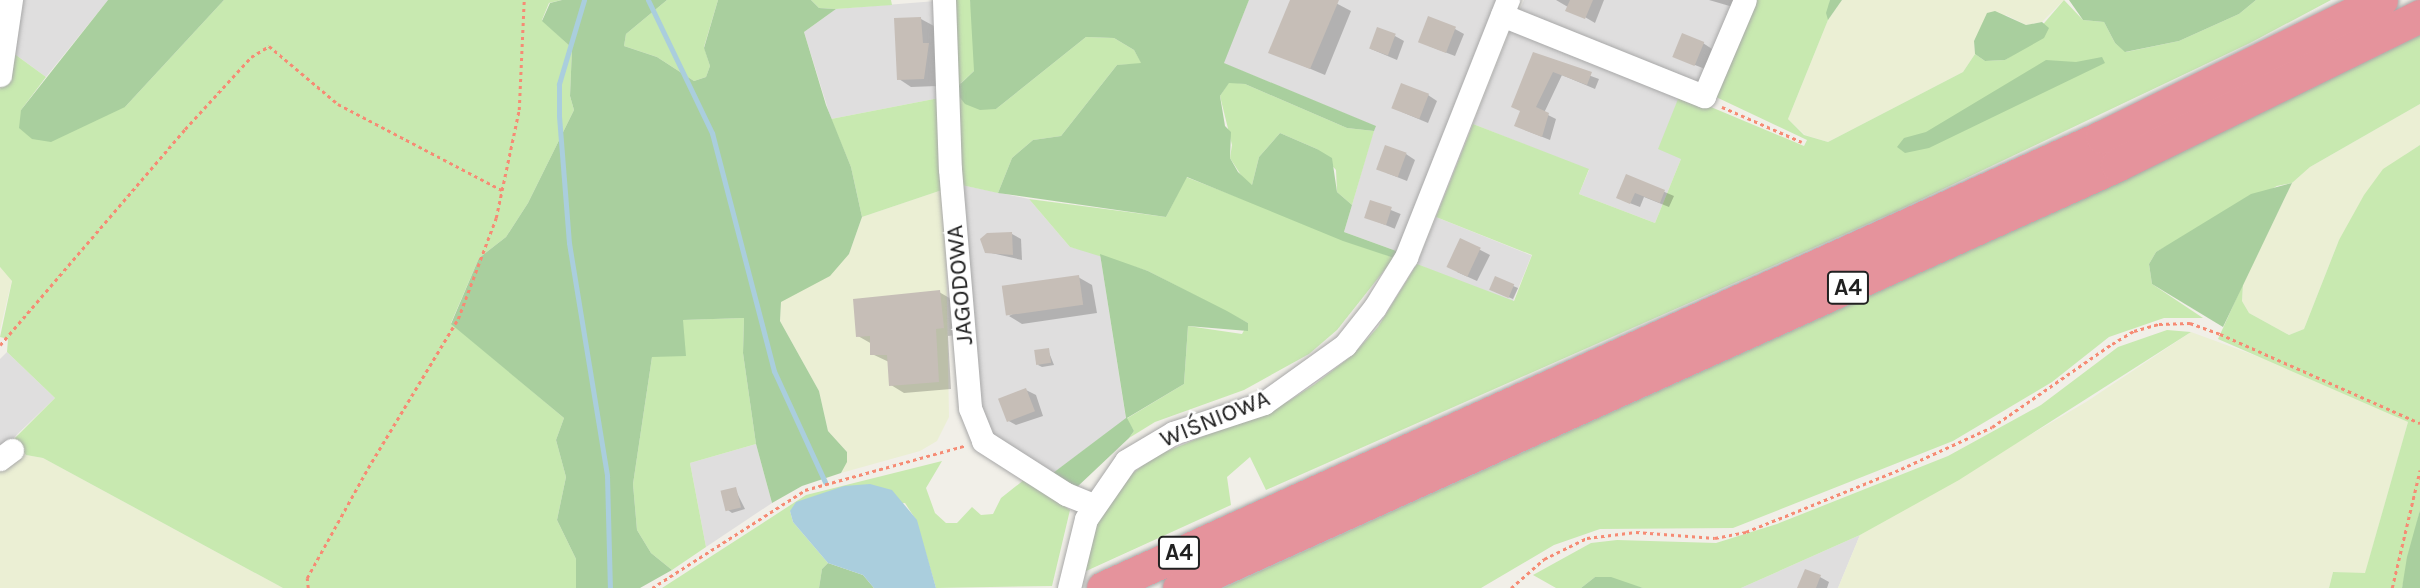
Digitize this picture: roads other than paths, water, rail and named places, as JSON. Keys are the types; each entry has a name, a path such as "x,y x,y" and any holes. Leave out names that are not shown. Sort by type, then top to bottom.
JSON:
{"highway":[{"name":"A4","path":"1179,588 1262,532 2102,138 2381,0"},
{"name":"A4","path":"1103,588 1262,532 2117,165 2420,16"}],"street":[{"path":"0,75 11,0"},
{"name":"JAGODOWA","path":"944,0 950,169 969,394 983,441 1066,494 1093,505"},
{"path":"1505,8 1704,96 1745,0"},
{"name":"WIŚNIOWA","path":"1069,588 1077,543 1093,505 1114,473 1143,450 1174,433 1264,403 1345,345 1406,257 1505,8"}],"water":[{"path":"870,484 892,490 917,520 936,588 874,588 863,575 828,563 793,522 790,511 796,502 844,486"}],"waterway":[{"path":"584,0 559,84 559,116 569,243 607,476 610,588"},
{"path":"648,0 712,133 774,371 825,482"}]}
